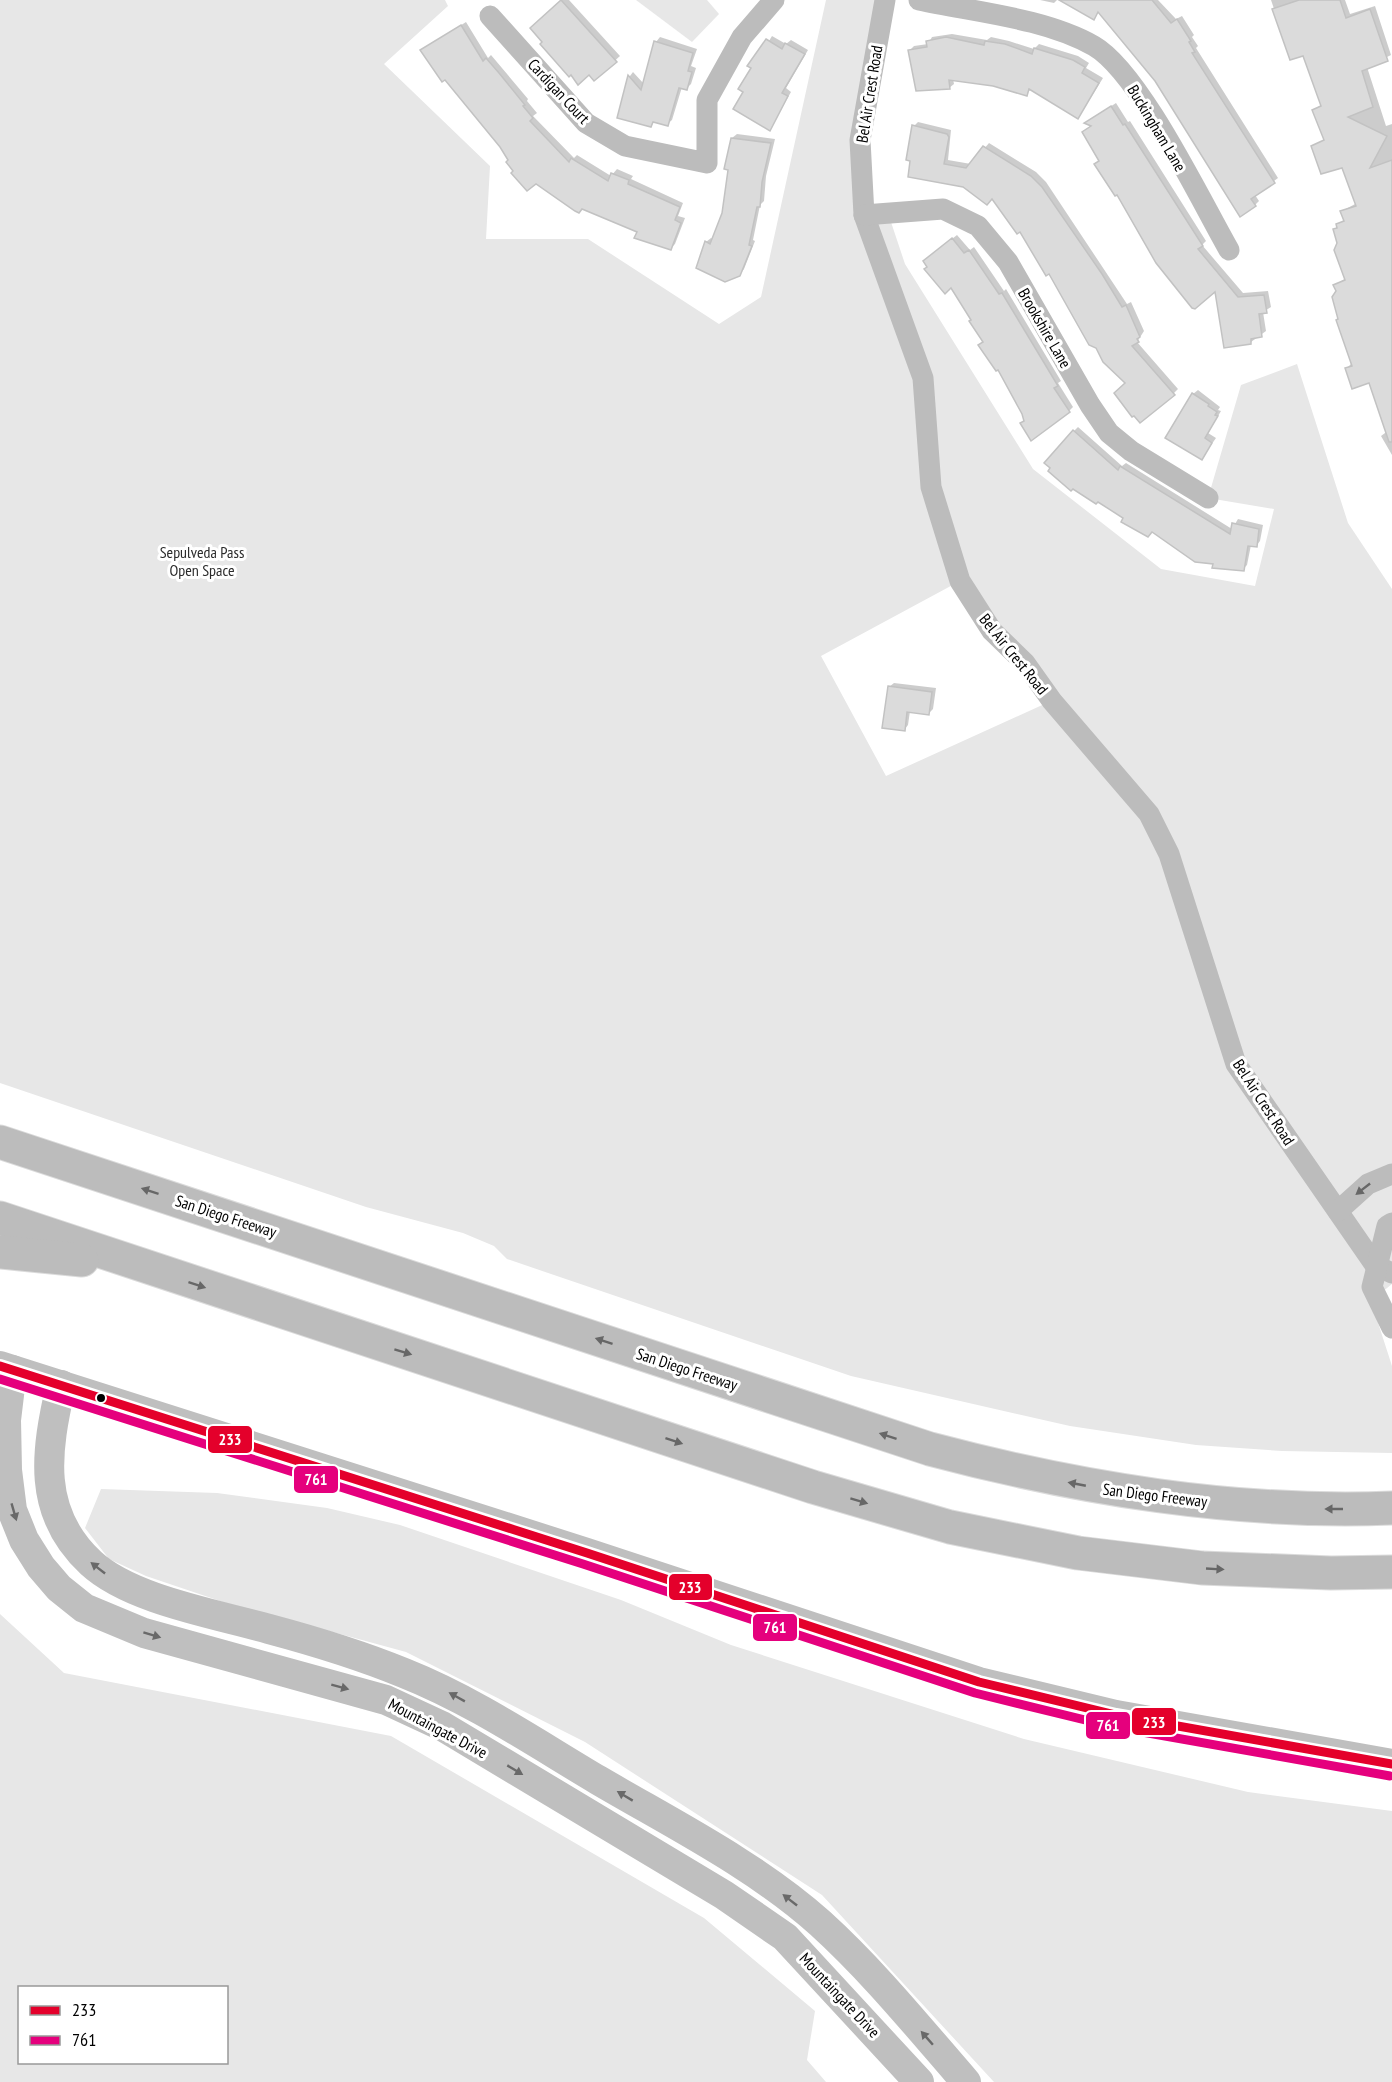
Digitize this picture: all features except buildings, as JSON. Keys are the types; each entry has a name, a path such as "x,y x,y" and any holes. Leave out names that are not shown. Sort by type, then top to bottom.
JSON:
{"highway":[{"name":"San Diego Freeway","path":"0,1142 859,1426 964,1458 1086,1486 1242,1506 1321,1509 1392,1508"},
{"path":"0,1218 853,1499 1007,1540 1097,1556 1202,1568 1320,1573 1392,1572"},
{"path":"0,1252 142,1266"},
{"path":"499,1382 539,1374 905,1492 1008,1519 1088,1534 1186,1546 1299,1551 1392,1550"}],"street":[{"name":"Cardigan Court","path":"490,16 586,123 625,146 707,164 707,100 742,37 774,0"},
{"name":"Bel Air Crest Road","path":"885,0 860,140 864,214 922,378 931,487 960,581 992,631 1025,663 1052,701 1149,814 1169,854 1236,1064 1338,1211 1384,1269"},
{"name":"Buckingham Lane","path":"919,0 1051,28 1096,47 1135,87 1229,250"},
{"name":"Brookshire Lane","path":"864,214 943,208 978,226 1008,262 1090,405 1109,433 1131,451 1208,498"},
{"path":"1338,1211 1368,1184 1392,1174"},
{"path":"1392,1223 1387,1226 1384,1269 1372,1287 1392,1328"},
{"path":"6,1368 587,1553 979,1682 1116,1715 1330,1755 1392,1764"},
{"name":"Mountaingate Drive","path":"6,1368 7,1470 12,1510 24,1540 40,1567 59,1588 84,1608 144,1633 386,1700 442,1726 753,1913 785,1937 919,2082"},
{"name":"Mountaingate Drive","path":"61,1385 50,1433 49,1483 56,1510 71,1539 91,1563 110,1577 132,1588 178,1604 343,1651 404,1672 453,1694 667,1820 770,1884 819,1922 860,1962 966,2082"},
{"path":"1330,1755 1392,1749"}],"green space":[{"name":"Sepulveda Pass Open Space","path":"0,0 445,0 448,6 384,64 490,166 486,239 588,239 719,324 761,297 826,0 885,0 860,140 864,214 888,213 905,264 1033,469 1161,569 1255,586 1274,509 1208,498 1241,385 1297,364 1348,523 1392,589 1392,1284 1371,1301 1392,1366 1392,1453 1282,1451 1196,1445 1070,1426 851,1376 507,1259 494,1246 463,1233 366,1207 0,1083","holes":["960,581 1051,701 886,776 821,656"]},
{"path":"636,0 707,0 719,14 692,42"},
{"path":"101,1489 217,1493 327,1508 400,1525 621,1600 731,1645 1024,1739 1248,1792 1392,1811 1392,2082 994,2082 822,1895 585,1742 406,1652 226,1603 146,1576 109,1559 85,1528"},
{"path":"0,1614 64,1673 391,1736 704,1918 815,2011 807,2060 826,2082 0,2082"}],"transit line":[{"name":"233","path":"0,1366 587,1553 979,1682 1116,1715 1392,1764"},
{"name":"761","path":"0,1379 583,1564 975,1693 1114,1727 1390,1776"}]}
